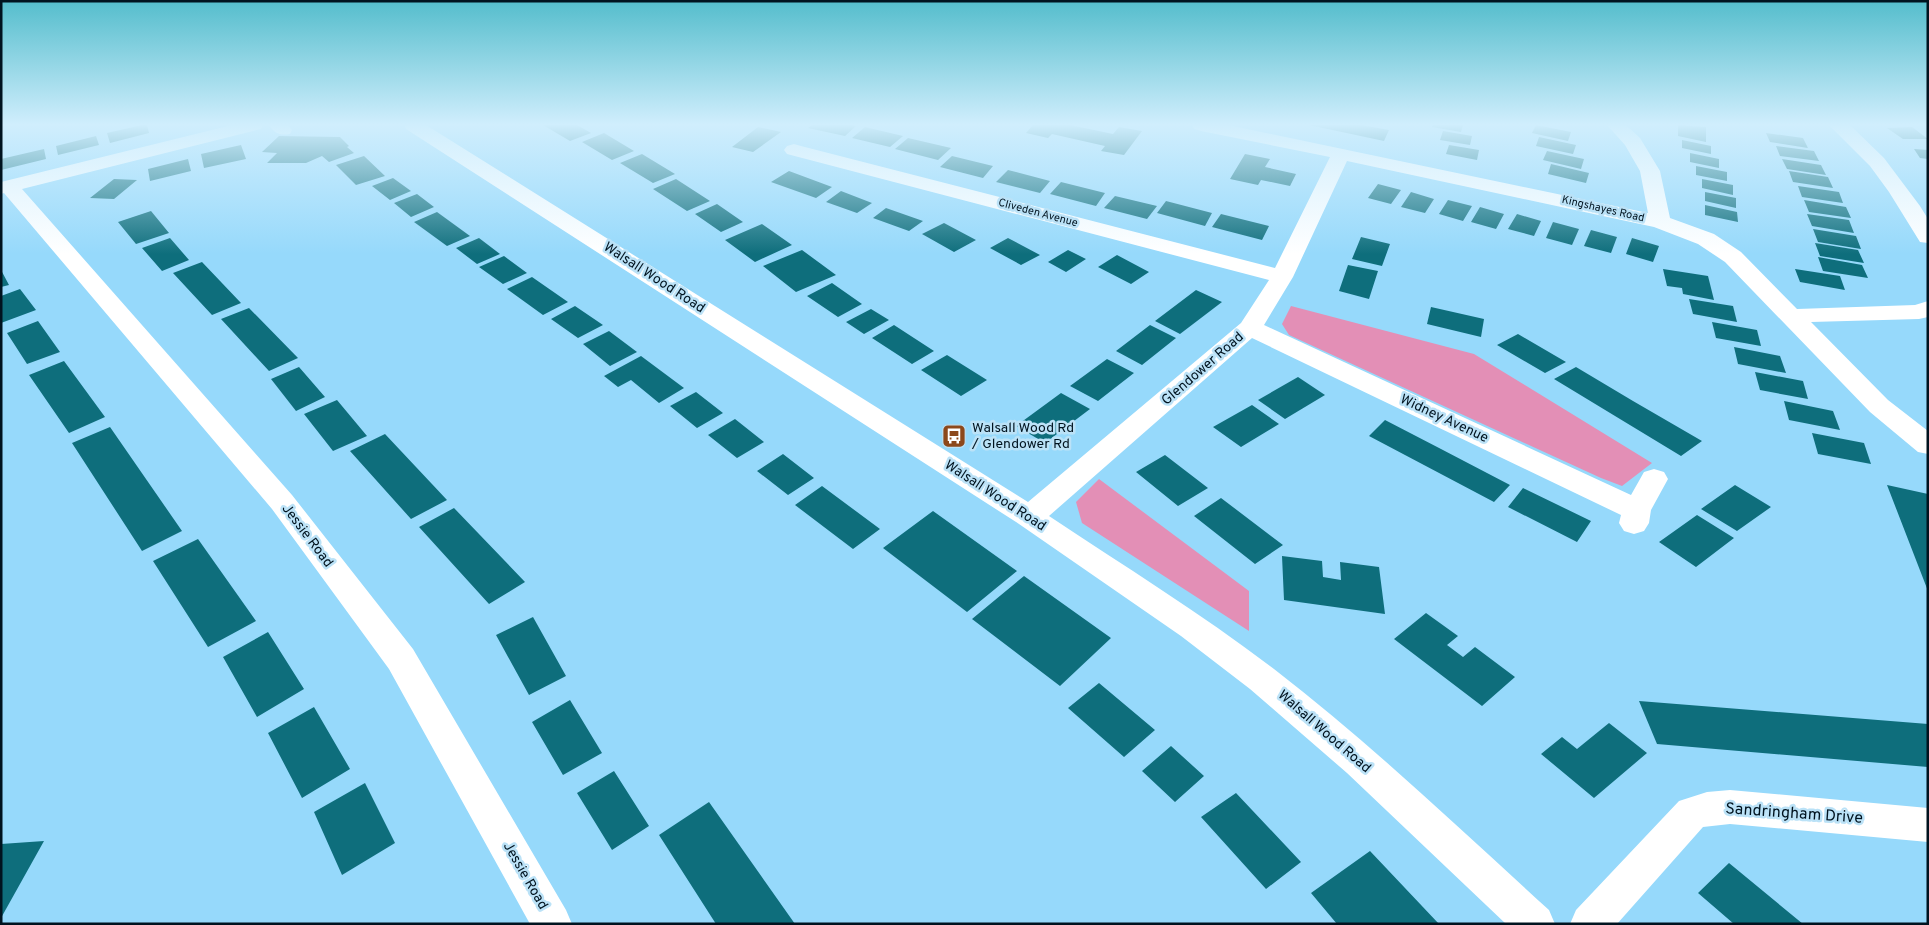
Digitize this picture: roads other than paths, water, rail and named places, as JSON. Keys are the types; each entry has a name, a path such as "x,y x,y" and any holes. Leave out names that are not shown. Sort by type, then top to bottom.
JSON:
{"street":[{"path":"5,187 81,168"},
{"name":"Walsall Wood Road","path":"482,168 1029,517 1192,627 1262,679 1360,762 1535,924"},
{"name":"Cliveden Avenue","path":"860,168 1282,277"},
{"name":"Glendower Road","path":"1029,517 1250,328 1282,277 1335,168"},
{"name":"Kingshayes Road","path":"1408,168 1660,222 1706,240 1733,257 1879,406 1928,445"},
{"path":"1648,168 1660,222"},
{"path":"1882,168 1909,205 1928,237"},
{"name":"Jessie Road","path":"5,187 282,502 401,659 552,924"},
{"path":"1792,316 1919,312 1928,308"},
{"name":"Widney Avenue","path":"1250,328 1636,516 1654,479"},
{"name":"Sandringham Drive","path":"1590,924 1692,813 1707,808 1730,807 1928,825"}],"place":[{"name":"Walsall Wood Rd / Glendower Rd","path":"954,436"}]}
